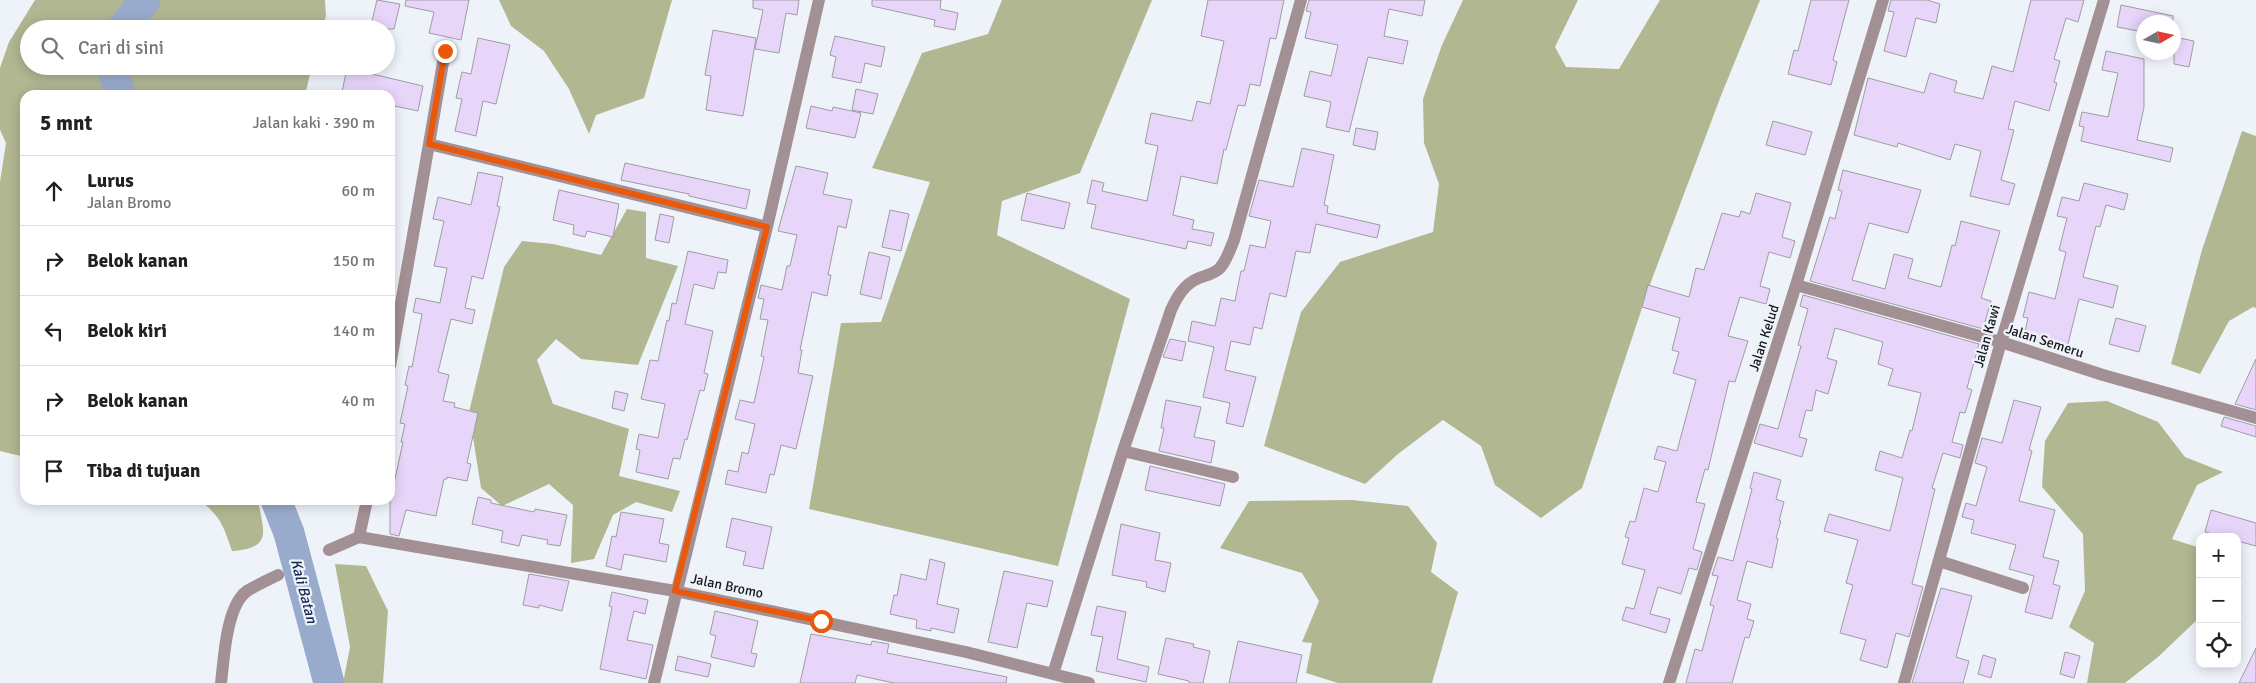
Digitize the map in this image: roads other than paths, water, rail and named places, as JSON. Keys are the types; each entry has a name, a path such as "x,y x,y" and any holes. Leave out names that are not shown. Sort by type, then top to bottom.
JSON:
{"street":[{"path":"654,683 675,591 767,227 819,0"},
{"path":"1053,674 1123,450 1178,296 1186,286 1196,279 1212,274 1221,267 1234,240 1301,0"},
{"name":"Jalan Kelud","path":"1669,683 1796,286 1883,0"},
{"name":"Jalan Kawi","path":"1904,683 2001,342 2104,0"},
{"path":"395,338 445,51"},
{"path":"429,144 767,227"},
{"name":"Jalan Semeru","path":"1796,286 2001,342 2103,375 2256,418"},
{"path":"1123,450 1233,477"},
{"path":"328,550 359,537 365,505"},
{"name":"Jalan Bromo","path":"359,537 675,591 966,652 1053,674 1067,681 1089,683"},
{"path":"1939,561 2023,588"},
{"path":"221,683 230,620 240,598 246,592 278,575"}],"waterway":[{"name":"Kali Batan","path":"129,20 145,0"},
{"name":"Kali Batan","path":"114,75 119,90"},
{"name":"Kali Batan","path":"278,505 289,533 329,683"}]}
